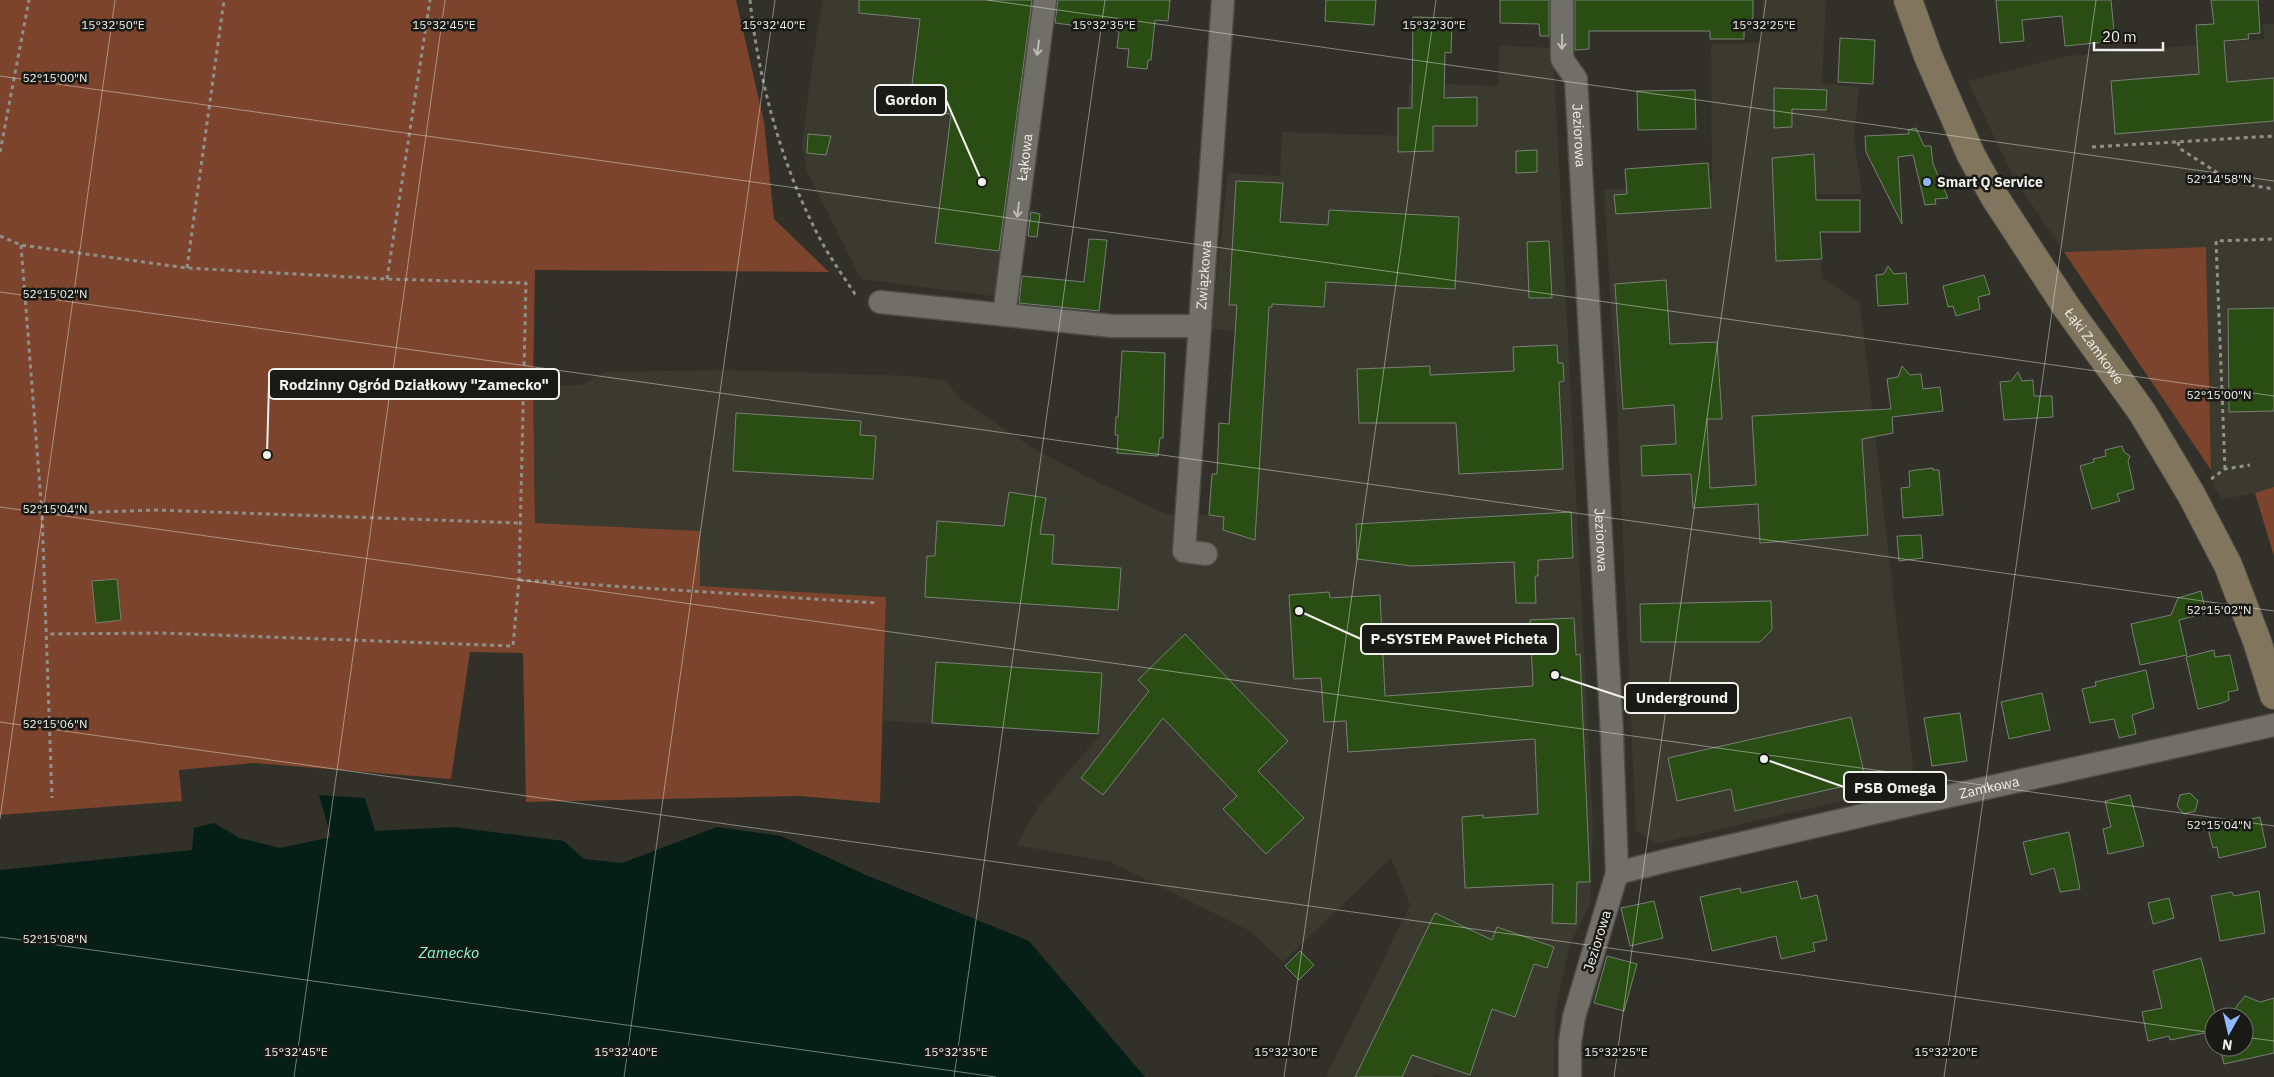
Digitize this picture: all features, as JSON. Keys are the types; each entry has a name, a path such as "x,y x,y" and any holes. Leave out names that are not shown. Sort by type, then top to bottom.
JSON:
{"street":[{"name":"Łąkowa","path":"1004,316 1045,0"},
{"name":"Związkowa","path":"1195,553 1200,326 1223,0"},
{"name":"Jeziorowa","path":"1562,0 1562,59 1576,79 1618,873 1574,1017 1570,1042 1570,1077"},
{"name":"Łąki Zamkowe","path":"1908,0 1928,56 1971,155 1994,196 2067,308 2142,412 2191,494 2228,565 2257,641 2274,695"},
{"path":"880,302 1112,326 1200,326"},
{"name":"Zamkowa","path":"1618,873 1890,809 2274,725"}],"path":[{"path":"0,152 29,0"},
{"path":"187,268 224,0"},
{"path":"387,280 430,0"},
{"path":"750,0 757,48 782,148 815,229 855,294"},
{"path":"2092,147 2274,136"},
{"path":"2178,142 2179,148 2232,182 2274,189"},
{"path":"0,236 21,245 187,268 387,280 526,283 518,580 513,646 161,633 48,634"},
{"path":"2225,469 2216,241 2274,239"},
{"path":"21,245 42,514 48,634 52,798"},
{"path":"2191,494 2225,469 2250,465"},
{"path":"42,514 156,510 520,523"},
{"path":"518,580 878,603"}],"shaded area":[{"path":"0,0 736,0 764,122 774,219 829,272 535,270 533,387 535,523 700,531 700,586 886,597 880,803 800,796 526,802 523,653 470,652 451,779 253,763 179,770 182,801 0,815"},
{"path":"823,0 1036,0 999,297 861,279 807,172 802,144"},
{"path":"1762,0 1826,0 1822,84 1859,87 1854,139 1862,194 1816,194 1822,278 1860,303 1915,784 1656,844 1636,830 1617,409 1604,190 1712,182 1711,44 1761,43"},
{"path":"2263,24 2274,24 2274,556 2255,493 2223,499 2214,487 2211,470 2206,247 2064,252 2013,177 1968,81 2067,56 2264,39"},
{"path":"1499,45 1553,48 1593,827 1590,904 1569,946 1555,1014 1554,1077 1445,1077 1435,1074 1433,1077 1326,1077 1410,905 1391,858 1283,962 1250,931 1111,862 1016,845 1038,807 1101,734 883,721 886,597 699,586 700,531 535,523 533,387 581,385 605,372 728,370 912,376 946,381 961,400 1039,452 1166,514 1209,515 1212,474 1217,474 1229,424 1235,331 1211,329 1228,173 1280,176 1282,132 1407,136 1409,83 1498,86"},
{"path":"2206,247 2211,470 2064,252"},
{"path":"2274,487 2274,556 2255,493"}],"water":[{"name":"Zamecko","path":"319,795 365,798 375,831 454,827 564,841 584,859 622,863 717,827 781,836 866,875 1029,941 1145,1077 0,1077 0,870 192,850 194,828 214,823 240,838 280,848 331,837"}],"building":[{"path":"859,0 1032,0 999,251 935,243 951,114 909,109 920,19 859,13"},
{"path":"1058,0 1170,0 1168,21 1155,20 1151,60 1148,60 1147,69 1127,67 1129,49 1117,48 1119,31 1055,23"},
{"path":"1326,0 1376,0 1374,25 1325,21"},
{"path":"1500,0 1549,0 1549,36 1540,36 1539,24 1500,23"},
{"path":"1575,0 1753,0 1753,19 1744,20 1744,39 1710,39 1710,31 1589,31 1589,49 1575,50"},
{"path":"1996,0 2111,0 2115,41 2065,46 2062,16 2022,20 2024,41 2000,43"},
{"path":"2211,0 2258,0 2260,33 2248,34 2249,39 2224,41 2227,82 2274,78 2274,121 2115,134 2111,81 2199,74 2196,25 2214,24"},
{"path":"1413,17 1452,18 1451,53 1445,52 1444,98 1477,97 1477,126 1433,126 1433,151 1398,152 1398,108 1412,108"},
{"path":"1840,38 1875,40 1873,84 1838,82"},
{"path":"1774,88 1827,90 1826,110 1792,109 1792,127 1774,128"},
{"path":"1695,90 1696,129 1638,130 1637,91"},
{"path":"1916,128 1924,146 1931,146 1933,164 1948,198 1935,199 1936,204 1925,205 1913,155 1898,157 1902,224 1866,152 1865,136 1909,134 1908,130"},
{"path":"808,134 831,136 826,155 807,153"},
{"path":"1537,150 1537,172 1516,173 1516,151"},
{"path":"1814,154 1816,200 1860,200 1860,232 1820,232 1822,259 1776,261 1772,158"},
{"path":"1708,163 1711,208 1616,214 1614,195 1627,194 1625,169"},
{"path":"1236,181 1283,183 1280,222 1328,225 1329,210 1459,217 1455,289 1326,282 1324,307 1272,304 1272,307 1269,307 1255,540 1223,530 1224,517 1209,515 1212,474 1217,474 1219,423 1229,424 1237,305 1229,305"},
{"path":"1031,212 1040,214 1037,237 1028,236"},
{"path":"1089,239 1107,240 1099,311 1019,303 1022,276 1084,282"},
{"path":"1549,241 1552,298 1529,298 1527,242"},
{"path":"1888,266 1894,274 1906,273 1908,304 1878,306 1876,275 1884,274"},
{"path":"1984,275 1990,294 1978,297 1980,309 1956,316 1953,306 1948,307 1943,286"},
{"path":"1666,280 1670,344 1717,342 1722,419 1707,419 1710,488 1756,485 1752,416 1891,409 1887,379 1898,377 1902,366 1910,375 1921,374 1923,389 1940,387 1943,411 1892,417 1893,433 1862,439 1868,535 1760,543 1758,504 1693,508 1691,474 1642,476 1641,446 1676,444 1674,405 1623,409 1615,284"},
{"path":"2274,308 2274,411 2229,412 2228,309"},
{"path":"1557,345 1558,363 1563,363 1564,381 1559,382 1563,469 1459,474 1456,423 1359,423 1357,369 1430,366 1430,375 1514,371 1513,347"},
{"path":"1122,351 1165,353 1163,438 1160,438 1158,456 1117,453 1118,435 1115,435"},
{"path":"2018,372 2022,381 2033,380 2034,396 2052,396 2053,417 2004,420 2000,382 2011,381"},
{"path":"736,413 861,421 860,435 876,436 873,479 733,471"},
{"path":"2122,446 2124,452 2130,456 2128,461 2134,489 2117,494 2120,501 2092,509 2080,466 2094,462 2093,459 2106,456 2105,450"},
{"path":"1933,468 1933,470 1939,470 1943,515 1903,518 1901,488 1910,487 1909,471"},
{"path":"1009,492 1046,498 1040,534 1054,535 1052,564 1121,568 1118,610 925,597 927,556 935,556 937,521 1004,526"},
{"path":"1571,512 1573,558 1538,560 1538,576 1535,576 1536,603 1516,603 1514,562 1412,566 1357,559 1356,524"},
{"path":"1921,535 1923,558 1899,561 1897,536"},
{"path":"117,579 121,620 96,623 92,581"},
{"path":"2201,591 2206,613 2179,620 2187,655 2140,665 2131,624 2171,615 2178,598"},
{"path":"1329,592 1330,598 1380,595 1385,696 1533,686 1530,620 1574,618 1576,655 1580,654 1590,882 1577,882 1576,924 1552,923 1553,884 1465,888 1462,817 1483,815 1483,818 1538,814 1535,739 1348,752 1346,721 1324,722 1321,678 1294,679 1289,595"},
{"path":"1771,601 1772,630 1760,642 1641,642 1640,604"},
{"path":"1185,634 1288,741 1258,771 1304,818 1266,854 1223,809 1237,796 1163,718 1103,795 1081,778 1149,691 1138,680"},
{"path":"2214,650 2215,657 2230,655 2238,690 2228,692 2229,700 2198,709 2186,657"},
{"path":"936,662 1102,673 1098,734 932,723"},
{"path":"2146,670 2154,708 2132,715 2136,734 2119,738 2114,719 2090,723 2082,689 2096,686 2095,682"},
{"path":"2042,693 2050,730 2009,739 2001,702"},
{"path":"1960,713 1967,761 1932,766 1924,718"},
{"path":"1851,717 1866,781 1735,811 1731,789 1677,801 1668,758"},
{"path":"2190,793 2198,801 2195,811 2184,814 2177,806 2180,795"},
{"path":"2130,795 2144,846 2108,854 2103,829 2111,827 2105,801"},
{"path":"2260,817 2266,847 2219,858 2217,847 2213,848 2208,829"},
{"path":"2069,832 2080,889 2060,892 2054,868 2031,875 2023,842"},
{"path":"1797,881 1801,899 1817,895 1827,940 1813,943 1815,951 1781,959 1776,936 1712,951 1700,897 1740,888 1741,893"},
{"path":"2259,891 2265,933 2220,941 2211,896 2232,892 2234,896"},
{"path":"2169,898 2174,918 2153,924 2148,903"},
{"path":"1654,901 1663,938 1630,946 1621,908"},
{"path":"1435,913 1492,940 1497,927 1554,947 1547,968 1534,964 1515,1017 1492,1009 1470,1075 1412,1055 1402,1077 1355,1077"},
{"path":"1300,951 1314,965 1299,980 1285,966"},
{"path":"1607,956 1637,964 1624,1011 1594,1003"},
{"path":"2201,958 2213,1007 2204,1007 2204,1033 2170,1040 2169,1036 2148,1041 2142,1012 2162,1008 2153,971"},
{"path":"2245,996 2260,1002 2274,998 2274,1053 2224,1064 2222,1057 2254,1057 2254,1007 2236,1007"}],"place":[{"name":"Gordon","path":"982,182"},
{"name":"Smart Q Service","path":"1927,182"},
{"name":"Rodzinny Ogród Działkowy \"Zamecko\"","path":"267,455"},
{"name":"P-SYSTEM Paweł Picheta","path":"1299,611"},
{"name":"Underground","path":"1555,675"},
{"name":"PSB Omega","path":"1764,759"}]}
